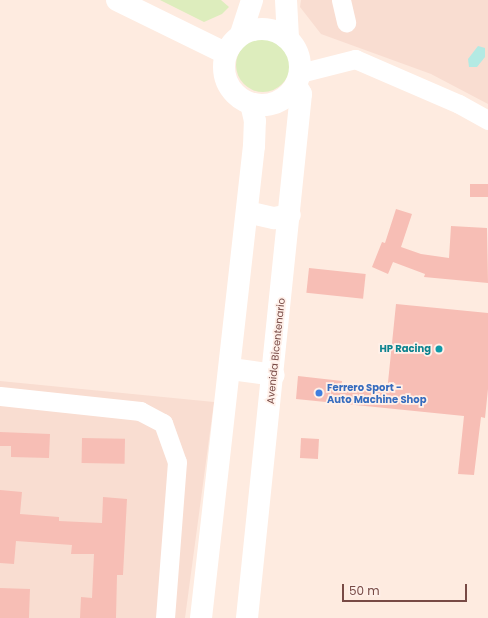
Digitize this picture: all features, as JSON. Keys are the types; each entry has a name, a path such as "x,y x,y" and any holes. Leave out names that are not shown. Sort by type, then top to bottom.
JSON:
{"street":[{"path":"117,0 225,53"},
{"path":"252,0 241,34 225,53 223,66 224,78 230,90 240,98 251,104 264,105 277,102 288,96 298,79 298,54 288,38 286,0"},
{"path":"341,0 346,22"},
{"path":"241,34 252,29 265,28 288,38"},
{"path":"298,79 355,58 459,104 488,120"},
{"name":"Avenida Bicentenario","path":"247,618 290,214 301,94 298,79"},
{"path":"201,618 231,369 247,212 255,120 251,104"},
{"path":"247,212 274,218 290,214"},
{"path":"231,369 274,375"},
{"path":"0,396 140,410 163,423 177,462 165,618"}],"shaded area":[{"path":"301,0 488,0 488,104 431,74 321,34 300,7"},
{"path":"0,381 214,402 185,618 0,618"}],"green space":[{"path":"160,0 221,0 229,7 222,14 204,22"},
{"path":"258,38 268,38 282,46 288,55 290,65 288,75 282,84 268,92 258,92 248,87 241,80 236,70 236,60 241,50 248,43"}],"water":[{"path":"478,46 485,48 485,57 477,67 469,67 468,59"}],"building":[{"path":"470,184 488,184 488,197 470,197"},
{"path":"396,209 412,214 401,247 421,254 449,258 451,226 487,228 488,283 424,277 425,274 393,262 388,274 372,267 382,242 385,243"},
{"path":"309,268 366,274 363,299 306,293"},
{"name":"HP Racing","path":"396,304 488,313 488,389 485,418 481,417 474,475 458,474 464,416 296,399 298,376 342,381 341,388 387,392"},
{"path":"0,432 50,434 49,458 11,457 11,446 0,446"},
{"path":"82,438 125,439 125,464 82,463"},
{"path":"301,438 319,439 318,459 300,458"},
{"path":"0,490 22,492 20,514 59,517 59,521 102,523 103,497 127,499 123,575 117,575 116,618 80,618 81,597 92,598 94,554 71,554 72,545 16,541 14,564 0,563"},
{"path":"0,588 30,589 29,618 0,618"}],"place":[{"name":"HP Racing","path":"439,349"},
{"name":"Ferrero Sport - Auto Machine Shop","path":"319,393"}]}
